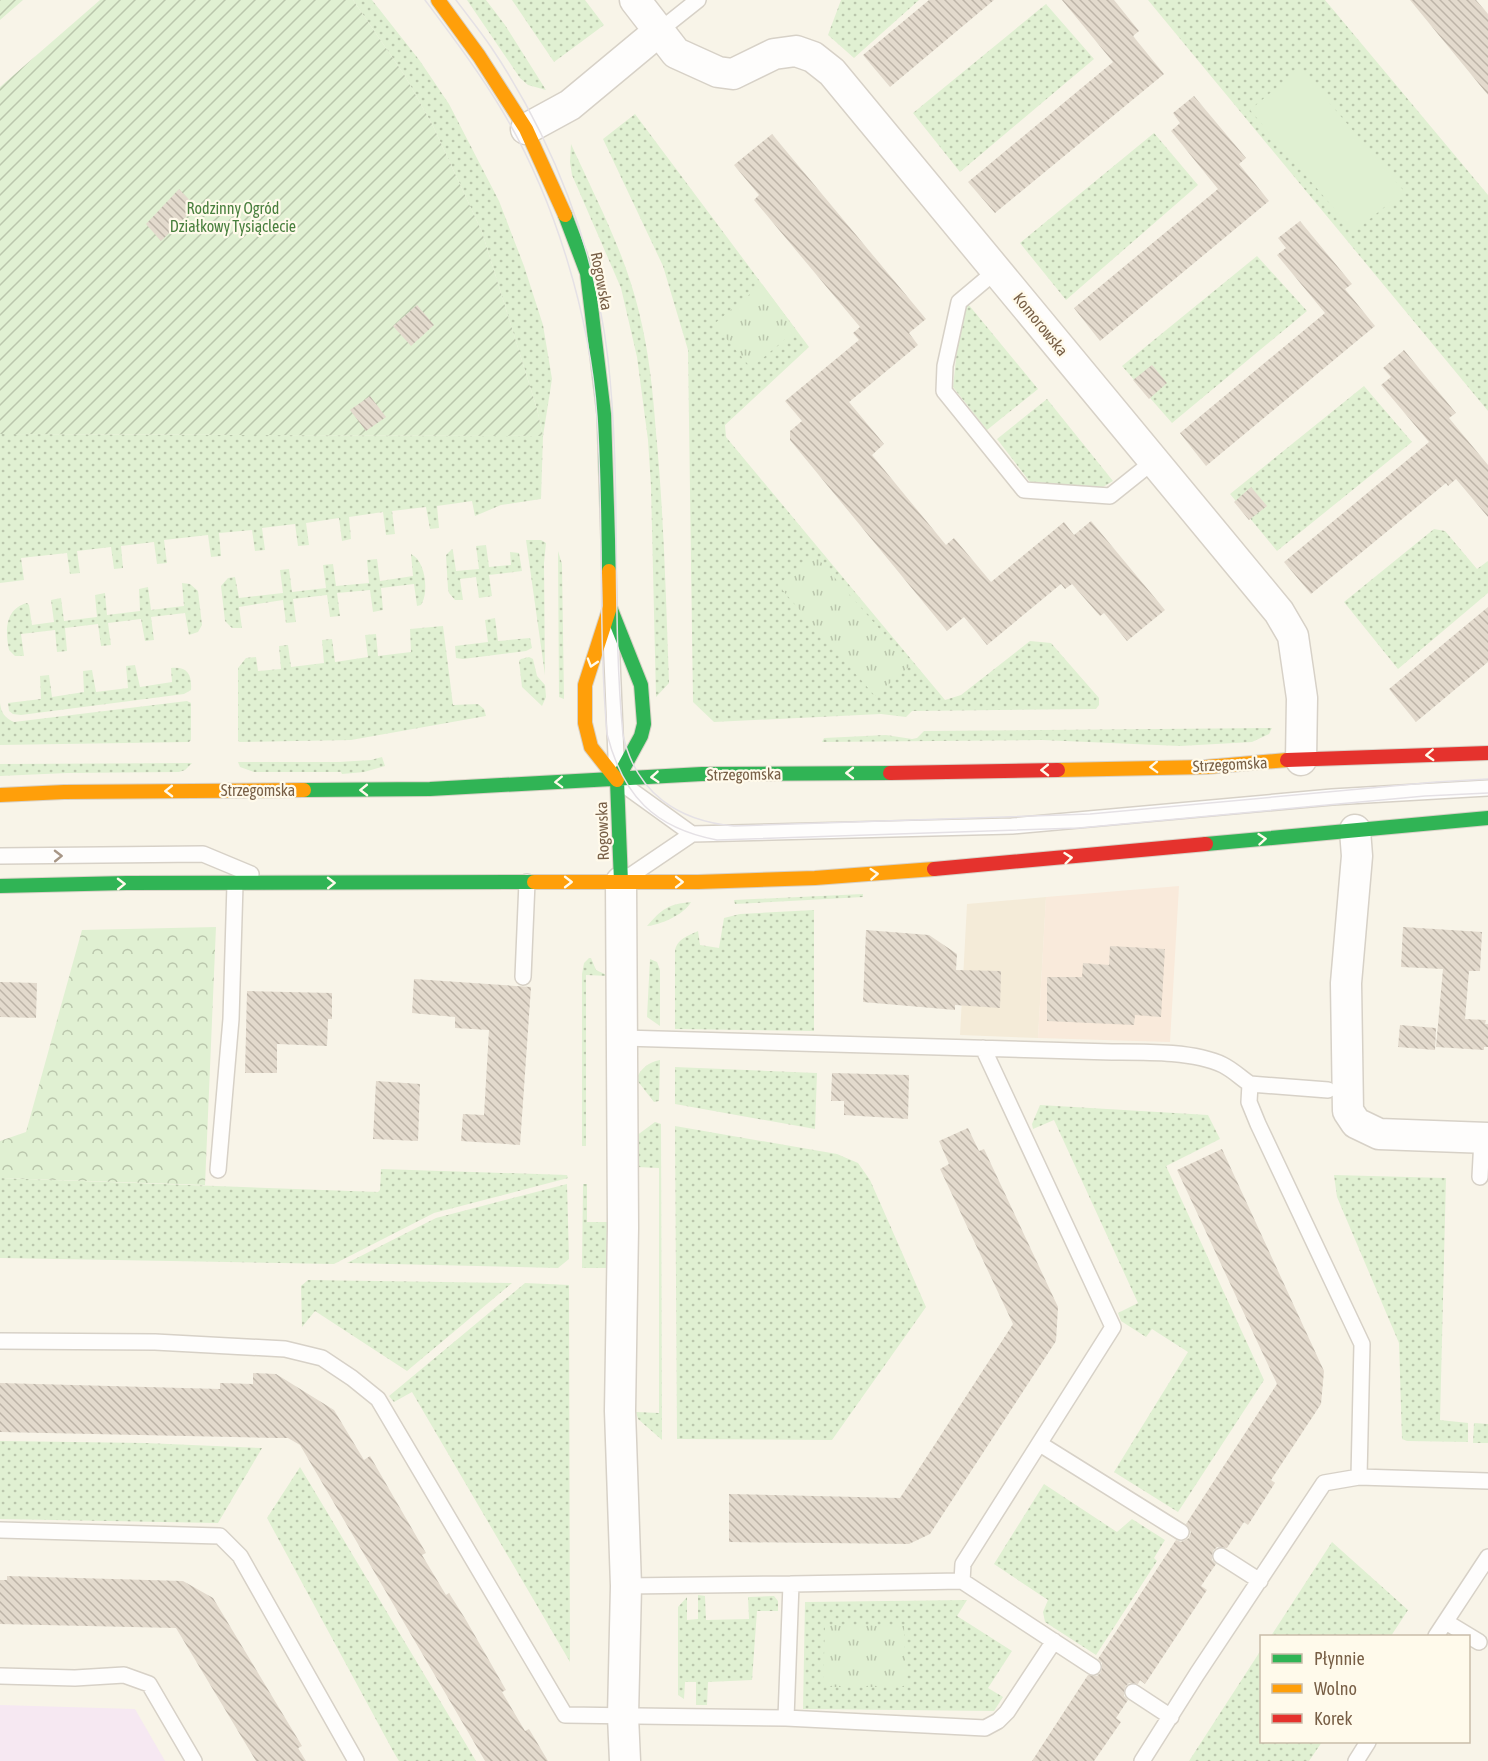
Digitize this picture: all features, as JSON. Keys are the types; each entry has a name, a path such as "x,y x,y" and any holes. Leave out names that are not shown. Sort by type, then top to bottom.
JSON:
{"main road":[{"name":"Rogowska","path":"438,0 479,56 526,129 572,228 586,273 604,414 610,607 585,686 585,723 591,747 617,780"},
{"name":"Rogowska","path":"610,607 641,686 644,724 641,736 617,780 621,882"},
{"name":"Strzegomska","path":"0,795 64,792 430,789 702,774 906,773 1206,767 1301,760 1488,753"},
{"path":"0,886 621,882 815,878 1010,863 1488,818"}],"street":[{"name":"Komorowska","path":"635,0 676,53 718,72 733,74 784,51 796,51 813,57 832,72 1279,612 1293,636 1302,698 1301,760"},
{"path":"526,129 570,105 659,31"},
{"path":"1356,830 1357,856 1346,983 1348,1111 1356,1123 1379,1134 1485,1138"},
{"path":"621,882 623,1228 620,1411 626,1586 623,1716 625,1761"}],"lane":[{"path":"659,31 698,0"},
{"path":"997,270 959,302 945,366 944,391 1024,490 1110,496 1155,460"},
{"path":"610,607 617,780 692,834"},
{"path":"621,882 692,834 1012,826 1332,797 1488,788"},
{"path":"0,856 202,854 273,884"},
{"path":"523,976 528,882"},
{"path":"218,1170 231,1019 235,884"},
{"path":"623,1038 1149,1052 1203,1058 1224,1065 1250,1084 1328,1090"},
{"path":"962,1581 963,1564 1113,1327 983,1048"},
{"path":"1250,1084 1249,1102 1258,1124 1362,1344 1359,1477"},
{"path":"1480,1177 1485,1138"},
{"path":"0,1341 155,1342 285,1348 322,1358 378,1399 565,1714 786,1718 985,1728 998,1721 1007,1712 1054,1641"},
{"path":"1040,1444 1181,1532"},
{"path":"1142,1761 1324,1483 1359,1477 1488,1481"},
{"path":"0,1530 220,1536 240,1556 356,1761"},
{"path":"1221,1556 1260,1581"},
{"path":"1437,1635 1488,1557"},
{"path":"626,1586 962,1581 1093,1666"},
{"path":"786,1718 791,1584"},
{"path":"1446,1622 1467,1635"},
{"path":"1470,1637 1479,1642"},
{"path":"0,1676 75,1678 124,1675 149,1684 194,1761"},
{"path":"1133,1692 1171,1717"},
{"path":"1356,1761 1367,1743"}],"shaded area":[{"path":"1179,886 1170,1042 1038,1038 1046,897"},
{"path":"1046,897 1038,1038 960,1035 967,904"},
{"path":"0,1705 135,1709 165,1761 0,1761"}],"green space":[{"path":"0,0 23,0 0,20"},
{"name":"Rodzinny Ogród Działkowy Tysiąclecie","path":"100,0 353,0 405,76 433,126 482,232 537,409 543,436 0,434 0,87"},
{"path":"353,0 372,0 420,61 449,104 499,201 524,266 543,325 552,379 543,436 537,409 482,232 433,126 405,76"},
{"path":"467,0 486,0 505,25 546,90 528,85 520,78"},
{"path":"512,0 585,0 604,25 554,62"},
{"path":"841,0 919,0 854,58 828,35"},
{"path":"1148,0 1325,0 1488,195 1488,411"},
{"path":"1046,4 1094,59 960,172 913,113"},
{"path":"1300,68 1404,191 1354,232 1250,110"},
{"path":"635,114 809,347 725,425 726,437 945,700 961,695 1030,641 1051,643 1099,698 1099,705 1096,709 912,711 906,717 881,714 714,722 693,702 688,350 663,266 603,139"},
{"path":"1154,133 1198,185 1066,300 1020,243"},
{"path":"571,144 626,269 639,312 648,357 661,495 669,683 656,697 651,486 648,440 637,357 621,288 572,175"},
{"path":"1257,256 1307,311 1172,423 1122,366"},
{"path":"762,284 796,330 751,368 714,324"},
{"path":"968,304 1038,389 987,430 953,387 961,312"},
{"path":"1364,386 1412,442 1277,551 1230,494"},
{"path":"1047,399 1113,481 1103,487 1030,482 997,439"},
{"path":"0,434 543,436 541,499 501,505 475,516 472,501 437,506 439,528 430,529 426,507 392,511 395,534 386,535 383,512 349,517 351,539 342,541 339,518 306,523 309,545 298,546 295,524 262,528 265,550 255,551 252,530 219,533 221,556 211,557 208,535 164,540 167,563 157,564 154,542 121,546 123,568 114,569 111,547 77,551 80,573 70,574 67,553 21,558 24,580 0,583"},
{"path":"1434,529 1445,531 1477,569 1488,561 1488,593 1398,669 1344,602"},
{"path":"526,540 541,540 546,543 544,563 545,675"},
{"path":"486,545 489,567 511,565 510,552 519,553 522,571 489,575 492,596 479,598 476,577 460,579 463,600 455,600 448,589 446,555 452,549 456,571 479,569 476,546"},
{"path":"558,551 562,564 564,699 559,697"},
{"path":"411,554 420,563 425,578 425,593 421,605 417,606 414,584 381,588 383,610 373,612 370,590 337,593 340,616 330,617 327,595 293,599 296,622 286,623 283,600 239,607 242,628 232,628 225,621 221,586 228,578 235,577 239,598 283,593 280,570 289,569 292,592 326,588 323,565 333,564 336,586 369,583 367,560 377,559 380,581 413,576"},
{"path":"814,554 911,665 875,696 778,585"},
{"path":"182,583 190,584 198,591 202,625 198,632 189,635 185,613 151,617 154,640 145,641 141,619 108,623 111,645 101,646 98,624 65,628 67,651 57,652 55,630 21,634 24,656 15,656 9,650 8,621 14,610 27,603 32,625 54,622 51,600 61,598 64,621 97,617 95,595 105,593 107,615 140,611 139,589 148,587 151,610 184,606"},
{"path":"495,618 498,641 530,638 532,648 526,651 456,658 455,646 488,642 485,620"},
{"path":"443,626 453,705 478,704 484,709 486,716 351,740 239,742 238,668 246,658 256,657 258,671 281,669 279,646 288,645 291,667 324,663 322,640 332,639 335,662 368,657 365,635 376,634 378,656 411,652 410,629"},
{"path":"529,657 533,659 537,676 545,685 546,697 542,706 522,687 519,661"},
{"path":"135,665 140,687 172,682 171,668 181,668 190,676 191,690 184,694 21,715 9,711 8,703 41,699 40,676 49,675 52,697 84,692 83,671 92,670 96,692 128,688 126,666"},
{"path":"187,701 191,703 191,740 189,742 0,745 0,703 4,715 14,722"},
{"path":"1272,728 1269,734 1252,742 1180,746 1042,740 822,742 824,738 886,735 912,739 917,738 924,731"},
{"path":"382,757 385,766 364,772 342,774 341,772 254,772 240,767 238,762 339,762"},
{"path":"192,763 179,772 0,776 0,764"},
{"path":"863,894 863,897 735,904 734,900"},
{"path":"691,902 683,911 671,918 647,926 666,908"},
{"path":"814,910 814,1031 675,1029 675,952 680,941 698,931 700,945 719,948 724,918 740,914"},
{"path":"216,927 205,1185 0,1178 0,1141 26,1132 82,930"},
{"path":"589,958 596,970 609,976 586,975 586,1146 582,1146 582,974 584,963"},
{"path":"650,959 657,962 660,970 660,1026 647,1017"},
{"path":"660,1060 659,1101 654,1102 636,1079 645,1067"},
{"path":"675,1067 817,1073 815,1129 675,1104"},
{"path":"1040,1105 1208,1115 1220,1139 1166,1166 1264,1380 1178,1512 1114,1472 1188,1352 1152,1329 1146,1337 1121,1321 1118,1313 1138,1303 1054,1120 1033,1129 1032,1124"},
{"path":"655,1122 661,1124 662,1440 638,1419 636,1412 659,1413 659,1168 636,1167 636,1136"},
{"path":"675,1126 837,1154 858,1163 870,1180 926,1307 832,1440 677,1439"},
{"path":"381,1169 567,1175 568,1178 434,1213 334,1264 0,1258 0,1178 378,1192"},
{"path":"1334,1175 1446,1178 1440,1420 1468,1423 1468,1442 1402,1439 1399,1343 1337,1197"},
{"path":"567,1184 569,1259 558,1268 347,1263 436,1218"},
{"path":"583,1184 587,1184 587,1222 609,1222 610,1268 582,1268"},
{"path":"308,1280 512,1283 407,1371 315,1311 302,1327 301,1286"},
{"path":"525,1283 569,1285 570,1662 412,1392 394,1402 389,1396"},
{"path":"1474,1423 1488,1424 1488,1443 1473,1443"},
{"path":"0,1441 145,1443 262,1448 218,1523 0,1519"},
{"path":"300,1467 476,1761 399,1761 393,1751 267,1518"},
{"path":"1044,1484 1117,1532 1132,1519 1165,1540 1154,1558 1157,1561 1096,1655 1045,1622 1043,1612 1048,1600 994,1564"},
{"path":"1332,1542 1408,1610 1392,1635 1272,1635"},
{"path":"698,1595 705,1596 706,1620 749,1619 748,1597 774,1596 778,1601 778,1611 757,1611 752,1680 708,1682 707,1705 696,1705 696,1682 685,1682 684,1699 678,1695 678,1607 687,1597 687,1620 698,1619"},
{"path":"967,1600 957,1616 1012,1651 988,1688 1003,1697 994,1711 803,1709 805,1602"},
{"path":"825,1625 904,1626 906,1687 823,1687"},
{"path":"1260,1652 1260,1743 1321,1743 1309,1761 1189,1761"}],"building":[{"path":"929,0 994,0 890,87 863,55"},
{"path":"1062,0 1114,0 1139,31 1133,36 1164,74 995,213 968,182 1113,62"},
{"path":"1410,0 1476,0 1488,14 1488,95"},
{"path":"1194,96 1246,158 1239,164 1269,201 1100,341 1074,308 1218,189 1171,131 1180,123 1173,113"},
{"path":"772,134 926,319 909,333 918,345 849,402 884,444 872,455 946,545 954,538 991,582 1064,522 1074,535 1091,521 1165,610 1127,641 1104,613 1100,616 1072,584 1065,589 1061,584 987,645 964,617 947,631 790,440 790,431 802,421 785,401 859,340 853,333 860,327 754,200 759,195 734,165"},
{"path":"179,189 196,207 161,241 146,224"},
{"path":"1300,221 1352,284 1345,289 1375,326 1206,466 1180,433 1325,313 1277,255 1286,248 1278,238"},
{"path":"417,305 434,325 411,346 393,326"},
{"path":"1404,350 1456,413 1449,418 1488,465 1488,517 1456,479 1448,486 1446,483 1311,594 1284,562 1429,442 1381,385 1391,377 1383,368"},
{"path":"1152,365 1167,383 1149,399 1133,380"},
{"path":"370,396 386,417 366,431 350,410"},
{"path":"1251,487 1267,506 1249,520 1234,502"},
{"path":"1488,607 1488,662 1416,722 1389,689"},
{"path":"1403,927 1482,932 1480,971 1469,971 1465,1019 1486,1020 1488,1047 1484,1047 1484,1050 1436,1047 1443,969 1401,967"},
{"path":"866,930 929,935 957,954 956,970 1001,971 1000,1008 955,1005 955,1010 863,1002"},
{"path":"1110,946 1165,949 1161,1017 1135,1015 1134,1025 1047,1021 1047,977 1082,977 1083,963 1109,965"},
{"path":"414,979 531,987 520,1145 461,1141 463,1114 484,1115 489,1030 455,1028 455,1017 412,1013"},
{"path":"0,982 37,983 36,1018 0,1017"},
{"path":"247,991 332,993 332,1019 328,1019 327,1046 277,1044 277,1073 245,1073"},
{"path":"1400,1025 1436,1028 1435,1050 1398,1047"},
{"path":"832,1073 909,1075 908,1119 844,1115 844,1101 831,1101"},
{"path":"376,1081 420,1084 418,1141 373,1139"},
{"path":"968,1128 979,1151 984,1149 1058,1307 1056,1341 930,1534 909,1544 729,1542 729,1494 900,1498 1013,1324 940,1169 949,1164 939,1141"},
{"path":"1222,1149 1324,1371 1321,1404 1271,1480 1275,1483 1248,1525 1244,1522 1227,1548 1217,1547 1213,1551 1212,1560 1216,1564 1201,1586 1207,1590 1145,1684 1140,1680 1138,1684 1129,1683 1125,1687 1124,1696 1128,1700 1116,1718 1121,1722 1094,1761 1032,1761 1088,1675 1097,1676 1101,1672 1102,1663 1098,1659 1176,1540 1181,1542 1189,1538 1191,1532 1186,1524 1277,1384 1177,1170"},
{"path":"253,1373 276,1374 334,1410 364,1460 370,1456 426,1553 422,1555 446,1595 449,1593 466,1620 506,1690 502,1692 525,1731 529,1729 548,1761 485,1761 300,1445 288,1438 0,1432 0,1383 220,1389 220,1383 253,1384"},
{"path":"7,1576 183,1581 213,1598 302,1746 298,1748 306,1761 256,1761 176,1628 0,1624 0,1580 7,1580"}],"tram line":[{"path":"425,0 475,69 522,146 539,182 567,259 587,339 597,417 607,734 622,775 632,792 659,818 695,835 717,840 1079,828 1425,796 1488,793"},
{"path":"456,0 491,47 534,119 568,196 593,276 602,317 612,406 615,453 619,688 623,735 638,773 662,800 695,818 734,826 1090,814 1488,779"}],"traffic: fast":[{"path":"565,215 587,273 604,414 609,571"},
{"path":"610,607 641,685 644,724 641,736 617,780 621,882"},
{"path":"304,790 430,789 702,774 890,773"},
{"path":"1206,844 1488,818"},
{"path":"0,886 126,883 534,882"}],"traffic: slow":[{"path":"438,0 479,56 526,129 565,215"},
{"path":"609,571 610,607 585,685 585,723 591,747 617,780"},
{"path":"1058,770 1206,767 1287,760"},
{"path":"0,795 64,792 304,790"},
{"path":"534,882 698,882 815,878 934,869"}],"traffic: jam":[{"path":"1287,760 1488,753"},
{"path":"890,773 1058,770"},
{"path":"934,869 1206,844"}]}
